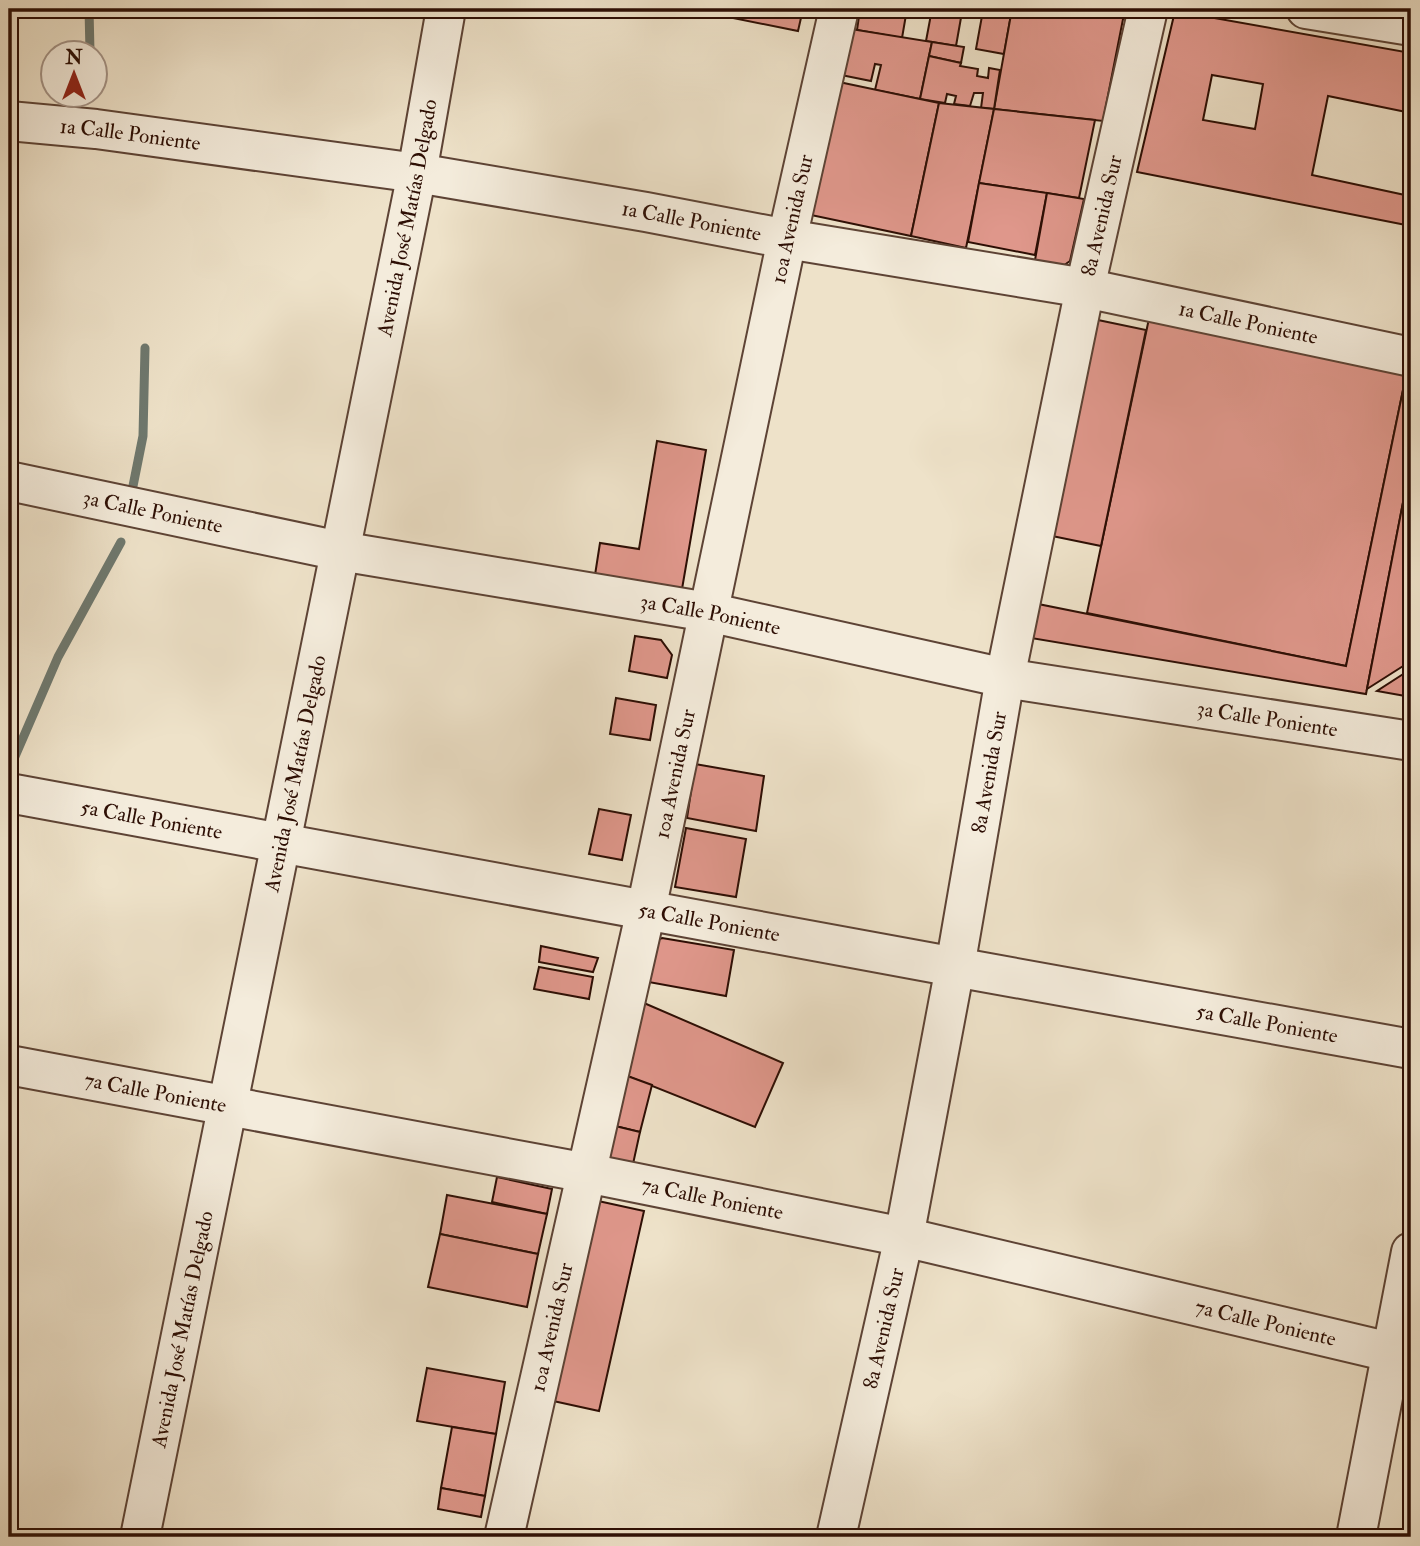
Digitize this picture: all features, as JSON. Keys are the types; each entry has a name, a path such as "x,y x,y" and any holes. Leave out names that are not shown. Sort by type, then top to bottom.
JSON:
{"street":[{"name":"Avenida José Matías Delgado","path":"141,1537 417,173 446,9"},
{"name":"10a Avenida Sur","path":"504,1537 646,910 787,239 839,9"},
{"name":"8a Avenida Sur","path":"836,1537 904,1237 955,968 1005,678 1085,288 1148,9"},
{"path":"1306,9 1411,26"},
{"name":"1a Calle Poniente","path":"9,121 417,173 787,239 1085,288 1411,357"},
{"name":"3a Calle Poniente","path":"9,481 340,551 708,612 1005,678 1411,741"},
{"name":"5a Calle Poniente","path":"9,793 955,968 1411,1049"},
{"name":"7a Calle Poniente","path":"9,1065 587,1173 904,1237 1401,1355"},
{"path":"1356,1537 1401,1355 1411,1252"}],"building":[{"path":"719,9 803,9 798,31 718,15"},
{"path":"860,9 907,9 902,38 857,30"},
{"path":"932,9 1012,9 1004,54 976,49 982,16 962,12 956,46 926,41"},
{"path":"1012,9 1125,9 1103,121 994,109"},
{"path":"1175,11 1411,53 1411,113 1328,96 1312,175 1405,195 1411,165 1411,226 1137,172","holes":["1212,75 1263,84 1255,129 1203,120"]},
{"path":"851,29 932,42 920,99 875,90 881,65 875,64 871,81 841,75"},
{"path":"932,42 964,47 961,63 929,56"},
{"path":"929,56 978,69 977,76 988,78 989,68 1000,70 994,109 981,108 983,93 974,93 970,106 954,104 956,96 947,94 945,103 920,99"},
{"path":"839,82 939,103 911,236 811,215"},
{"path":"939,103 994,109 966,248 911,236"},
{"path":"994,109 1095,120 1079,198 979,183"},
{"path":"979,183 1047,193 1035,255 968,242"},
{"path":"1047,193 1084,199 1070,261 1063,266 1035,260"},
{"path":"1151,309 1409,361 1346,666 1087,613"},
{"path":"1098,320 1146,330 1101,546 1052,536"},
{"path":"1409,361 1411,461 1366,694 1031,638 1038,604 1346,666"},
{"path":"657,441 706,450 682,589 595,575 600,543 639,549"},
{"path":"1411,461 1411,661 1367,689"},
{"path":"635,636 661,640 672,655 667,678 629,671"},
{"path":"1411,669 1411,697 1377,691"},
{"path":"616,698 656,705 650,740 610,734"},
{"path":"695,764 764,776 756,831 687,818"},
{"path":"599,809 631,815 622,860 589,854"},
{"path":"686,828 746,839 736,897 675,887"},
{"path":"662,938 734,950 726,996 643,981 649,946"},
{"path":"541,946 598,958 593,972 539,962"},
{"path":"539,967 593,977 589,999 534,989"},
{"path":"637,1000 783,1063 755,1127 622,1074"},
{"path":"622,1074 652,1085 640,1132 611,1125"},
{"path":"611,1125 640,1132 633,1164 604,1157"},
{"path":"497,1177 552,1189 547,1214 492,1202"},
{"path":"447,1195 547,1214 538,1254 440,1234"},
{"path":"589,1199 644,1211 599,1411 544,1399"},
{"path":"440,1234 538,1254 527,1307 428,1287"},
{"path":"427,1368 505,1382 496,1434 417,1421"},
{"path":"452,1427 496,1434 485,1496 441,1488"},
{"path":"441,1488 485,1496 481,1517 438,1509"}],"waterway":[{"path":"89,9 90,38"},
{"path":"133,486 143,436 145,348"},
{"path":"10,768 58,657 121,542"}]}
